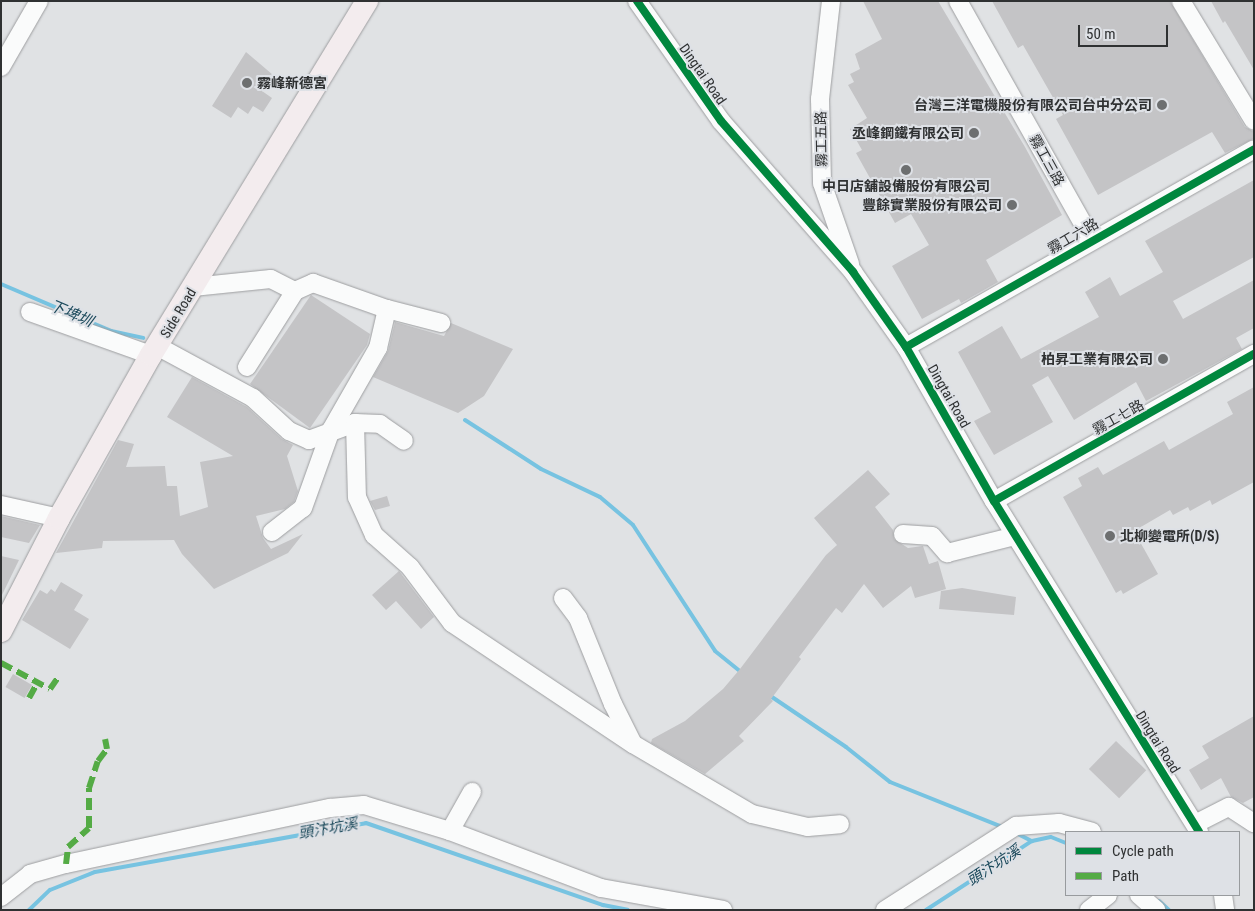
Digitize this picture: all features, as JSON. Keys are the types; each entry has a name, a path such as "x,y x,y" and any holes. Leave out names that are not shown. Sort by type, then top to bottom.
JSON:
{"main road":[{"name":"Side Road","path":"1,631 59,518 154,351 367,1"}],"street":[{"path":"1,67 39,1"},
{"name":"Dingtai Road","path":"637,1 720,121 853,272 906,347 1015,536 1197,828"},
{"name":"霧工五路","path":"831,1 820,99 822,183 853,272"},
{"name":"霧工三路","path":"958,1 1092,240"},
{"path":"1181,1 1254,121"},
{"name":"霧工六路","path":"906,347 1254,149"},
{"path":"193,287 271,279 295,291"},
{"path":"247,367 295,291 313,284 387,309 441,323"},
{"path":"272,532 303,508 331,430 378,348 387,309"},
{"path":"30,312 154,351 253,398 288,431 309,440 331,430 355,423 380,424 404,441"},
{"name":"霧工七路","path":"994,501 1254,354"},
{"path":"355,423 357,497 374,535 410,567 452,623 633,744 752,814 808,827 840,824"},
{"path":"1,505 59,518"},
{"path":"903,534 932,536 947,553 1015,536"},
{"path":"563,598 578,618 596,654 612,704 633,744"},
{"path":"450,832 472,792"},
{"path":"1,898 30,874 330,808 364,805 450,832 601,888 724,910"},
{"path":"1197,828 1229,807 1254,823"},
{"path":"885,910 1016,826 1059,823 1088,831"},
{"path":"1088,910 1107,896"},
{"path":"1140,896 1156,910"},
{"path":"1222,896 1225,910"}],"building":[{"path":"863,1 938,1 1025,147 1062,215 986,260 998,282 961,303 959,299 922,319 892,266 929,245 911,214 895,223 856,153 862,150 850,129 867,118 848,85 854,82 850,74 860,69 855,54 882,39"},
{"path":"992,1 1170,1 1245,127 1254,132 1253,139 1225,153 1212,132 1098,195 1056,119 1063,115 1023,45 1018,48"},
{"path":"1211,1 1254,1 1254,70 1225,21 1223,23"},
{"name":"霧峰新德宮","path":"246,52 273,75 262,91 272,98 263,112 253,106 248,114 238,107 231,118 212,106"},
{"path":"1254,180 1254,257 1173,301 1183,319 1254,280 1254,328 1236,338 1242,349 1146,401 1136,382 1074,420 1048,376 1032,385 1053,422 994,455 974,421 991,412 958,352 1002,326 1021,359 1099,317 1085,292 1110,277 1120,296 1163,272 1145,241"},
{"path":"311,295 370,334 367,345 310,428 250,384"},
{"path":"395,322 444,336 451,323 513,349 484,396 458,413 373,377 388,351"},
{"path":"192,377 247,407 282,439 293,445 287,456 298,491 294,502 285,509 256,516 263,538 271,549 303,534 288,553 214,589 182,554 174,540 103,541 102,548 56,553 118,440 134,444 126,467 165,466 167,486 177,486 180,516 208,507 200,462 233,456 167,417"},
{"path":"1254,387 1254,482 1212,505 1210,500 1190,511 1188,507 1173,515 1170,510 1134,531 1158,574 1123,594 1121,590 1116,593 1063,497 1082,486 1078,478 1098,467 1103,475 1164,441 1169,450 1233,414 1227,402"},
{"path":"868,470 890,494 875,507 893,530 894,539 908,548 923,546 929,564 938,561 946,589 915,598 911,586 883,608 864,584 842,613 836,608 799,657 801,659 771,699 773,701 739,736 744,741 705,774 651,743 652,739 685,721 723,689 740,669 826,555 837,545 814,518"},
{"path":"387,496 390,506 375,510 370,501"},
{"path":"1,516 40,525 29,543 1,537"},
{"path":"1,556 19,560 1,597"},
{"path":"399,571 434,617 421,629 396,601 386,610 372,595"},
{"path":"61,582 83,595 74,610 89,619 70,649 22,620 40,590 47,594 51,589 55,592"},
{"path":"962,588 1016,597 1014,615 939,609 941,591"},
{"path":"13,674 32,685 25,698 6,687"},
{"path":"1254,716 1254,797 1243,803 1231,797 1221,778 1201,790 1189,770 1209,758 1202,746"},
{"path":"1116,741 1146,770 1119,798 1089,769"}],"waterway":[{"name":"下埤圳","path":"1,284 111,331 143,338"},
{"path":"465,420 541,469 600,497 633,525 715,651 742,673"},
{"path":"769,695 846,747 890,782 1005,828"},
{"name":"頭汴坑溪","path":"29,910 50,890 95,872 366,823 603,905 628,910"},
{"path":"1016,833 1032,841"},
{"name":"頭汴坑溪","path":"926,910 1032,841 1051,837 1065,843"},
{"name":"頭汴坑溪","path":"1159,901 1169,910"}],"marked path":[{"path":"1,663 50,689 59,676"},
{"path":"29,698 38,682"},
{"path":"66,864 68,847 89,828 89,788 98,761 107,749 105,739"}],"cycle path":[{"path":"637,1 721,121 853,272 906,347 994,501 1198,831"},
{"path":"906,347 1254,149"},
{"path":"994,501 1254,354"}],"place":[{"name":"霧峰新德宮","path":"247,83"},
{"name":"台灣三洋電機股份有限公司台中分公司","path":"1162,105"},
{"name":"丞峰鋼鐵有限公司","path":"974,133"},
{"name":"中日店舖設備股份有限公司","path":"906,170"},
{"name":"豐餘實業股份有限公司","path":"1012,205"},
{"name":"柏昇工業有限公司","path":"1163,359"},
{"name":"北柳變電所(D/S)","path":"1110,536"}]}
